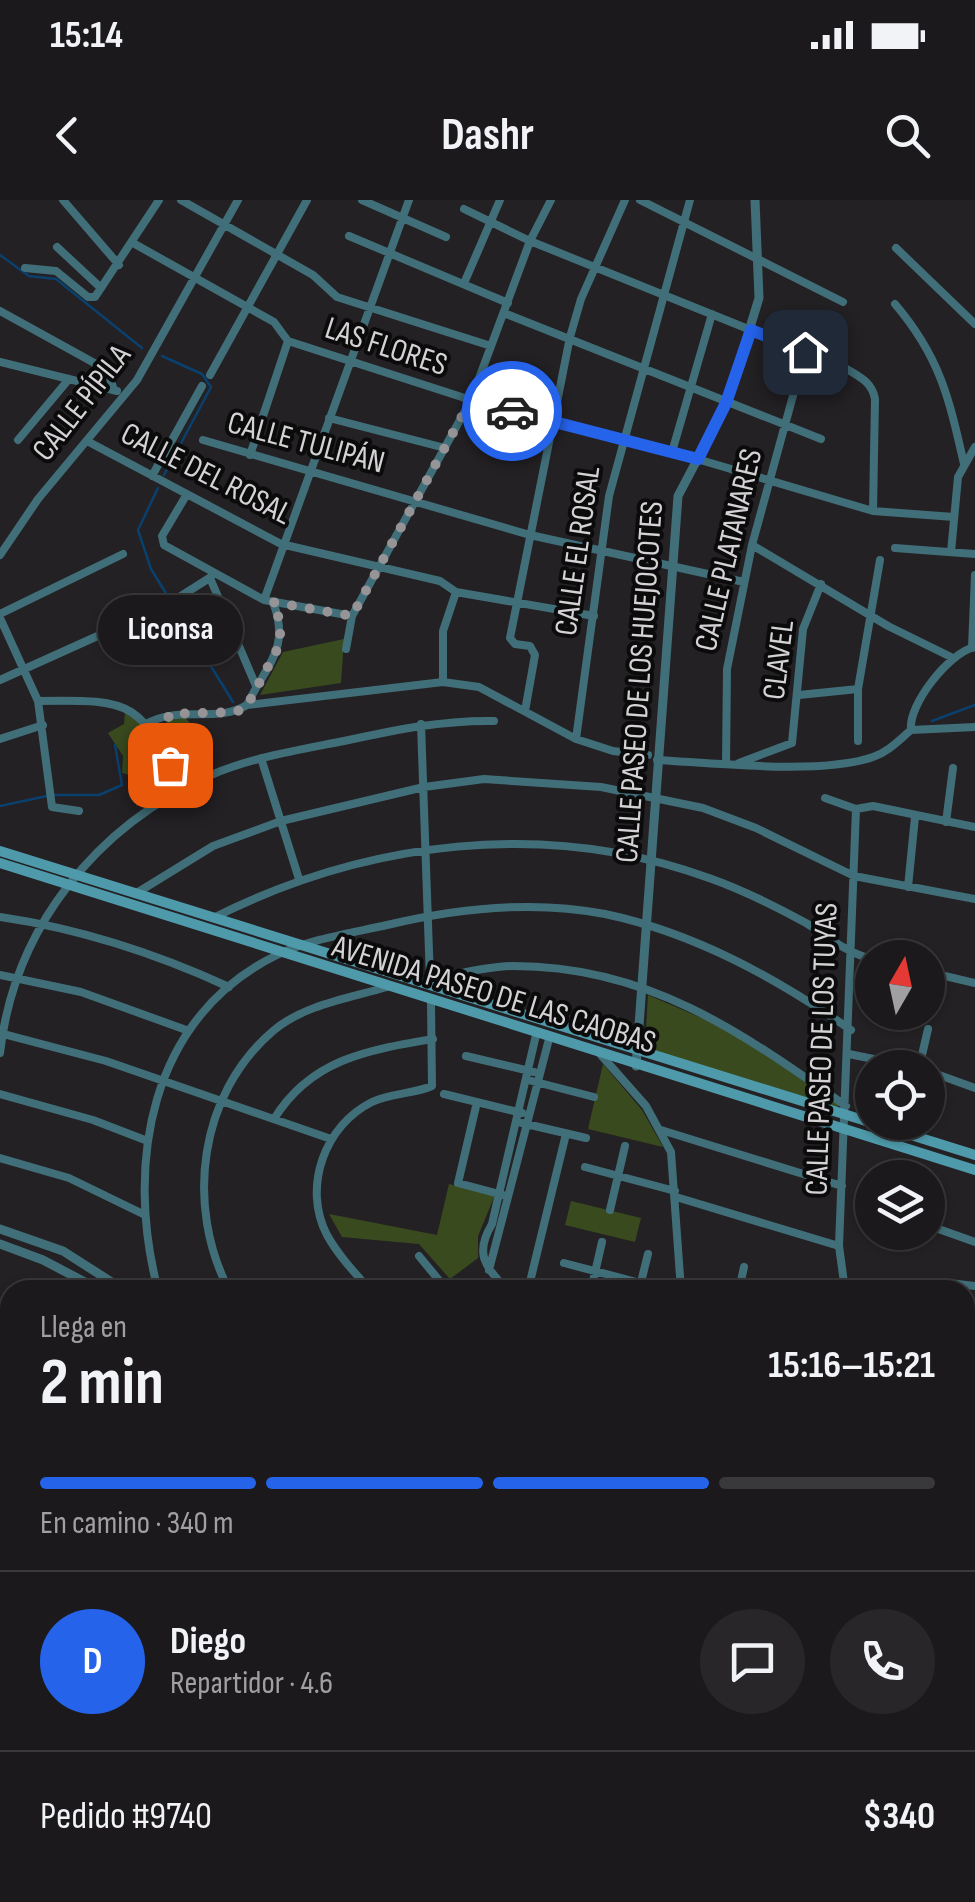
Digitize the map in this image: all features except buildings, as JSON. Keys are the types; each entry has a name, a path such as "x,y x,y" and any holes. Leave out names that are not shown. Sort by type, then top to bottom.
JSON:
{"main road":[{"name":"AVENIDA PASEO DE LAS CAOBAS","path":"0,852 278,954 535,1038 975,1170"},
{"name":"AVENIDA PASEO DE LAS CAOBAS","path":"0,863 135,894 430,982 846,1110 975,1155"},
{"path":"480,1018 485,1002"}],"street":[{"path":"63,200 119,265"},
{"path":"180,200 313,275 337,298 490,346"},
{"name":"CALLE PÍPILA","path":"0,555 127,393 238,200"},
{"path":"210,376 307,200"},
{"path":"362,200 446,237"},
{"path":"247,706 279,646 281,623 268,601 282,544 409,200"},
{"path":"465,282 500,200"},
{"path":"346,650 352,616 471,400 530,241 551,200"},
{"path":"525,711 535,655 530,646 511,643 530,535 570,337 626,200"},
{"path":"640,200 843,302"},
{"name":"CALLE EL ROSAL","path":"576,739 621,439 690,200"},
{"name":"CALLE PASEO DE LOS HUEJOCOTES","path":"636,1066 652,860 652,758 678,496 726,403 751,330 762,285 755,200"},
{"path":"25,268 56,272 88,297 95,297 157,201"},
{"path":"464,209 530,241 845,368 873,387 872,511"},
{"path":"348,236 508,303"},
{"path":"133,243 274,322 288,342 250,455"},
{"path":"57,247 101,288"},
{"path":"896,248 975,324"},
{"path":"895,304 918,330 943,374 964,464"},
{"path":"0,311 106,370 114,390"},
{"path":"504,313 821,439"},
{"path":"672,452 712,314"},
{"name":"LAS FLORES","path":"288,342 471,400 698,459 872,511 954,517"},
{"name":"CALLE PLATANARES","path":"730,764 727,669 752,545 805,352"},
{"path":"0,362 127,393"},
{"path":"18,440 69,379"},
{"path":"152,476 202,386"},
{"path":"328,418 445,448"},
{"name":"CALLE TULIPÁN","path":"203,440 530,535 744,582"},
{"name":"CALLE DEL ROSAL","path":"86,441 282,544 440,581 456,592 594,616"},
{"path":"952,552 964,464 975,447"},
{"path":"187,494 162,541 212,577 268,601 352,616"},
{"path":"752,545 870,616 951,657"},
{"path":"894,548 975,554"},
{"path":"79,811 54,810 38,702 0,616 123,554"},
{"path":"858,741 858,689 880,560"},
{"path":"910,730 913,713 951,657 974,647 975,575"},
{"path":"181,596 212,577"},
{"path":"212,577 256,686"},
{"name":"CLAVEL","path":"730,764 792,743 803,629 821,584"},
{"path":"444,682 443,631 456,592"},
{"path":"0,680 153,611"},
{"path":"144,722 170,714 236,712 247,706 444,682 480,688 576,739 652,758 759,767 873,758 910,730 975,727"},
{"path":"798,695 858,689"},
{"path":"38,702 96,700 128,710 157,739 179,793"},
{"path":"157,739 170,714"},
{"path":"0,1053 15,977 40,923 70,879 137,819 210,776 261,758 421,724 494,721"},
{"path":"144,722 179,793"},
{"path":"421,724 430,982 510,966 575,970 642,986 693,1006 742,1032 846,1110"},
{"path":"0,739 43,725"},
{"path":"261,758 299,880"},
{"path":"946,822 953,768"},
{"path":"135,894 213,846 281,821 424,787 484,779 546,780 655,796 756,828 854,876 975,899"},
{"path":"825,798 856,809 873,806 975,827"},
{"name":"CALLE PASEO DE LOS TUYAS","path":"844,1280 839,1246 856,809"},
{"path":"908,887 914,817"},
{"path":"213,918 299,880 366,861 428,851 550,843 652,860 760,899 855,955"},
{"path":"156,1280 144,1214 145,1140 161,1081 189,1031 230,987 278,954 430,916 473,909 546,908 646,925 744,965 850,1030"},
{"path":"0,917 119,942 230,987"},
{"path":"0,975 81,992 189,1031"},
{"path":"945,976 975,983"},
{"path":"225,1280 210,1240 204,1186 208,1141 219,1102 246,1059 274,1029 309,1010 387,987"},
{"path":"362,1280 326,1233 317,1183 331,1139 349,1117 374,1102 432,1086 431,1002"},
{"path":"1,1033 56,1046 331,1139"},
{"path":"498,1280 480,1247 503,1195 532,1077 535,1038"},
{"path":"274,1119 287,1098 326,1065 350,1056 432,1039"},
{"path":"532,1077 548,1042"},
{"path":"849,1054 855,1055"},
{"path":"602,1055 634,1090 671,1152 681,1280"},
{"path":"466,1056 594,1097"},
{"path":"945,1077 975,1088"},
{"path":"0,1094 93,1120 145,1140"},
{"path":"444,1094 586,1138"},
{"path":"477,1102 458,1183 503,1195"},
{"path":"661,1130 842,1186"},
{"path":"530,1280 566,1134"},
{"path":"610,1210 625,1146"},
{"path":"0,1158 70,1178 144,1214"},
{"path":"584,1167 839,1246"},
{"path":"0,1229 62,1251 108,1280"},
{"path":"945,1231 975,1242"},
{"path":"594,1280 602,1242"},
{"path":"0,1244 81,1280"},
{"path":"642,1280 648,1254"},
{"path":"419,1256 439,1280"},
{"path":"564,1262 622,1280"},
{"path":"742,1280 744,1267"}],"green space":[{"path":"344,639 341,683 260,695 283,652"},
{"path":"125,713 137,720 167,784 137,806 131,795 137,777 122,773 123,756 108,733 124,724"},
{"path":"182,713 197,732 211,766 186,778 180,776 163,741 166,723"},
{"path":"648,995 741,1035 838,1103 838,1109 645,1048"},
{"path":"603,1064 642,1110 663,1147 588,1129"},
{"path":"449,1184 495,1195 478,1236 478,1258 450,1279 419,1244 342,1237 329,1214 437,1235"},
{"path":"571,1201 641,1218 635,1242 565,1225"}],"waterway":[{"path":"0,255 29,276 56,279 142,348"},
{"path":"162,356 202,374 211,387 164,475"},
{"path":"158,488 138,530 151,569 233,702"},
{"path":"932,721 975,705"},
{"path":"55,795 99,795 122,785 115,745"},
{"path":"0,806 47,796"}],"way so far":[{"path":"170,765 157,739 170,714 236,712 247,706 279,646 281,623 272,602 352,616 471,400 512,411"}],"place":[{"name":"Liconsa","path":"170,765"}],"route":[{"path":"512,411 698,459 726,403 751,330 805,352"}]}
